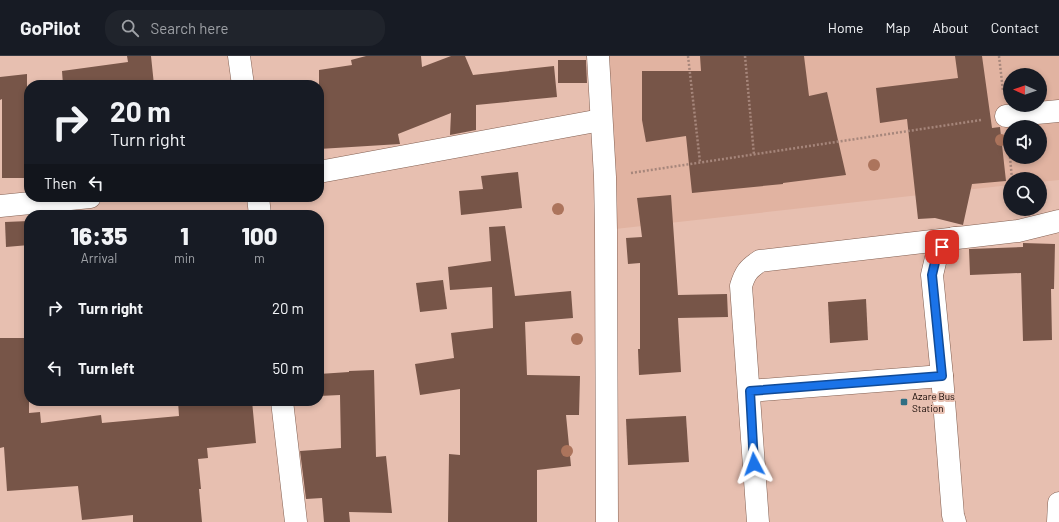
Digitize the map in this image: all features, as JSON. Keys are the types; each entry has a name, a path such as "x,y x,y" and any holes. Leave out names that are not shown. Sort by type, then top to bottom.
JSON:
{"street":[{"path":"238,56 242,80"},
{"path":"598,56 605,177 607,522"},
{"path":"1006,116 1059,111"},
{"path":"324,171 601,120"},
{"path":"0,206 40,202"},
{"path":"758,522 750,391 741,286 745,273 752,266 760,261 1018,231 1059,222"},
{"path":"954,238 942,247 936,258 932,275 953,516 955,522"},
{"path":"750,391 942,376"},
{"path":"283,406 296,522"},
{"path":"1058,522 1059,503"}],"path":[{"path":"688,56 700,162"},
{"path":"745,56 754,155"},
{"path":"605,177 1006,116"}],"shaded area":[{"path":"598,56 1059,56 1059,180 1047,181 1047,172 1003,172 1003,186 606,230"}],"building":[{"path":"127,56 151,56 153,80 63,80 62,71 128,62"},
{"path":"366,56 421,56 422,67 451,56 465,56 473,75 554,66 557,97 476,105 476,130 450,135 451,113 398,134 400,144 324,149 324,80 319,80 319,70 352,65 351,60"},
{"path":"700,56 804,56 809,96 827,92 846,175 783,184 692,193 686,136 646,142 642,120 642,71 701,71"},
{"path":"955,56 982,56 992,128 1000,127 1005,172 1003,172 1003,181 972,184 963,225 935,218 918,219 907,119 880,123 876,88 958,78"},
{"path":"558,60 586,60 587,83 558,83"},
{"path":"27,74 27,80 24,80 24,178 2,178 2,99 0,100 0,77"},
{"path":"518,172 522,208 461,215 459,191 483,189 481,176"},
{"path":"671,195 678,295 727,294 728,317 678,318 681,372 639,375 638,349 640,349 640,263 628,264 626,238 642,237 637,198"},
{"path":"24,221 24,245 6,247 5,222"},
{"path":"505,226 515,296 571,291 573,318 525,322 527,375 580,376 579,415 566,415 571,466 537,470 537,522 448,522 449,454 460,455 460,389 420,395 415,364 454,358 451,333 493,328 492,287 450,290 448,267 491,261 489,227"},
{"path":"1023,243 1055,244 1054,289 1051,289 1052,340 1023,341 1021,273 970,275 969,249 1023,247"},
{"path":"443,280 447,309 420,312 416,283"},
{"path":"866,299 868,340 830,343 828,302"},
{"path":"0,338 24,338 24,406 29,406 29,413 40,412 41,423 101,415 102,423 179,416 178,406 252,406 256,443 207,448 208,458 198,459 202,522 133,522 133,515 82,520 78,486 7,491 4,447 0,448"},
{"path":"374,370 376,457 386,456 392,513 349,512 350,522 324,522 322,498 306,499 300,451 341,448 340,395 324,396 324,374"},
{"path":"686,416 689,462 628,465 626,419"}],"place":[{"name":"Azare Bus Station","path":"904,402"}],"route":[{"path":"754,464 750,391 942,376 932,275 936,258 942,247"}]}
